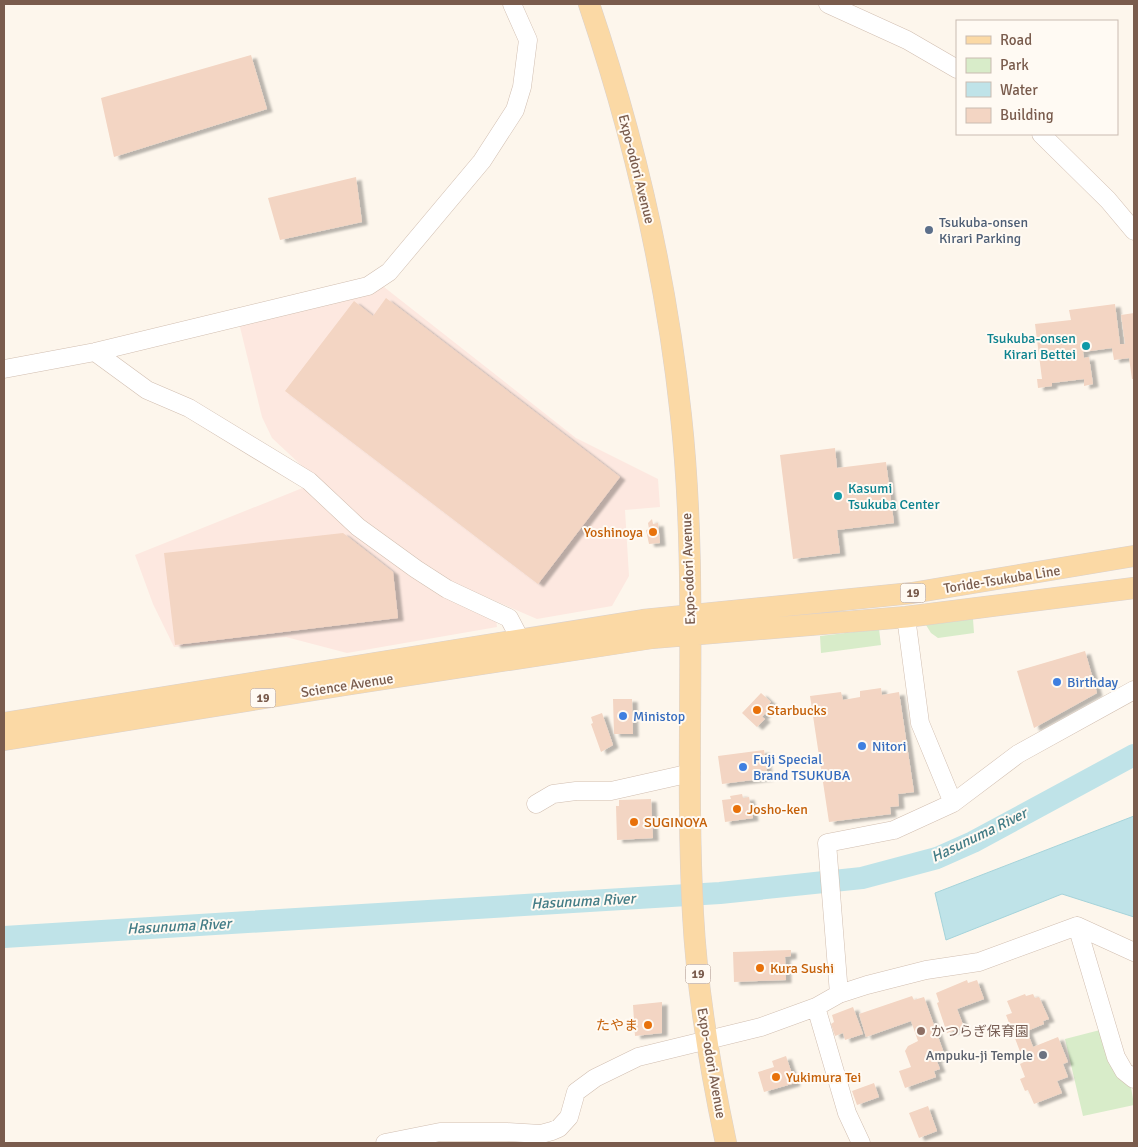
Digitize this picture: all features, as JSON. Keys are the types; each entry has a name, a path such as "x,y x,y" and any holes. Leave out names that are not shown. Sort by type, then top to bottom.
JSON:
{"main road":[{"name":"Expo-odori Avenue","path":"589,4 628,130 652,227 667,314 681,416 690,624 693,908 706,1040 726,1143"},
{"name":"Toride-Tsukuba Line","path":"690,624 762,609 912,593 1134,556"},
{"name":"Toride-Tsukuba Line","path":"690,624 906,617 1134,588"},
{"name":"Science Avenue","path":"4,723 690,624"},
{"name":"Science Avenue","path":"4,740 521,649"}],"street":[{"path":"4,369 94,352 368,286 389,272 482,161 515,110 522,87 528,40 512,4"},
{"path":"828,4 907,40 956,68"},
{"path":"1042,135 1108,200 1134,231"},
{"path":"94,352 147,390 189,408 309,481 358,527 447,589 509,618 521,649"},
{"path":"906,617 920,723 953,803"},
{"path":"839,994 827,844 894,830 953,803 1018,754 1134,690"},
{"path":"536,804 553,794 576,791 611,791 691,773"},
{"path":"1077,926 1116,1057 1124,1071 1134,1079"},
{"path":"385,1143 440,1132 541,1134 552,1131 559,1128 569,1117 576,1092 595,1078 638,1057 761,1027 816,1007 839,994 867,985 926,970 979,962 1077,926 1134,952"},
{"path":"816,1007 847,1113 862,1143"}],"shaded area":[{"path":"378,286 384,287 576,438 658,479 660,507 625,510 629,576 612,606 537,619 456,584 419,562 361,521 272,438 262,417 239,323"},
{"path":"305,487 496,620 497,627 347,653 286,637 174,647 153,604 135,555"}],"green space":[{"path":"973,619 974,633 938,638 931,633 926,625"},
{"path":"879,629 881,645 821,653 820,636"},
{"path":"1100,1030 1116,1071 1131,1087 1134,1105 1083,1116 1065,1039"}],"water":[{"path":"1134,816 1134,917 1062,894 946,940 935,893"}],"building":[{"path":"251,55 267,109 114,157 101,98"},
{"path":"356,177 362,222 280,240 268,198"},
{"path":"386,298 620,477 538,584 285,391 354,301 373,316"},
{"name":"Tsukuba-onsen Kirari Bettei","path":"1115,304 1120,344 1125,344 1121,315 1134,313 1134,379 1132,379 1129,358 1114,360 1112,348 1083,352 1084,358 1089,357 1093,384 1084,386 1084,379 1052,383 1052,386 1038,388 1037,379 1042,379 1035,324 1071,320 1069,310"},
{"name":"Kasumi Tsukuba Center","path":"835,448 837,468 886,462 894,523 837,530 840,553 793,559 780,455"},
{"name":"Yoshinoya","path":"652,519 653,524 658,523 660,543 649,544 646,530 649,529 648,523"},
{"path":"343,533 393,572 398,618 175,645 164,553"},
{"name":"Birthday","path":"1085,651 1097,693 1034,728 1017,671"},
{"name":"Nitori","path":"881,688 882,695 899,692 914,792 898,794 899,806 890,807 891,814 829,822 810,696 841,692 843,700 860,697 860,691"},
{"name":"Starbucks","path":"761,693 771,702 769,704 771,706 762,717 765,719 757,727 742,713"},
{"name":"Ministop","path":"613,699 632,699 633,734 614,734"},
{"path":"602,713 613,745 601,752 591,724 593,723 591,717"},
{"name":"Fuji Special Brand TSUKUBA","path":"764,750 768,778 722,784 718,756"},
{"name":"Josho-ken","path":"742,794 743,798 749,797 753,818 725,822 722,800 731,799 730,796"},
{"name":"SUGINOYA","path":"651,799 653,838 617,840 616,806 619,806 619,800"},
{"name":"Kura Sushi","path":"791,950 791,956 785,957 786,980 734,982 733,952"},
{"path":"967,980 968,983 977,980 984,999 957,1009 964,1027 947,1033 937,1003 939,1002 936,993"},
{"name":"Ampuku-ji Temple","path":"1025,994 1026,996 1033,994 1035,998 1039,997 1049,1019 1043,1021 1044,1024 1027,1031 1033,1047 1058,1037 1068,1062 1063,1064 1068,1077 1057,1081 1062,1093 1034,1104 1028,1090 1025,1091 1020,1079 1025,1077 1020,1064 1024,1062 1006,1015 1012,1013 1007,1001"},
{"path":"912,996 914,1000 924,997 945,1056 936,1059 940,1069 934,1071 936,1077 905,1088 899,1071 911,1067 905,1051 908,1046 918,1041 911,1021 866,1037 859,1014"},
{"name":"たやま","path":"662,1002 662,1033 635,1036 633,1005"},
{"path":"853,1007 863,1034 845,1040 843,1033 835,1036 831,1024 834,1022 832,1015"},
{"name":"Yukimura Tei","path":"786,1056 795,1083 764,1092 758,1072 774,1067 772,1061"},
{"path":"874,1083 879,1097 857,1105 852,1091"},
{"path":"928,1106 937,1131 919,1138 909,1113"}],"waterway":[{"name":"Hasunuma River","path":"4,937 720,893 862,878 937,858 973,842 1134,755"}],"place":[{"name":"Tsukuba-onsen Kirari Parking","path":"929,230"},
{"name":"Tsukuba-onsen Kirari Bettei","path":"1086,346"},
{"name":"Kasumi Tsukuba Center","path":"838,496"},
{"name":"Yoshinoya","path":"653,532"},
{"name":"Birthday","path":"1057,682"},
{"name":"Starbucks","path":"757,710"},
{"name":"Ministop","path":"623,716"},
{"name":"Nitori","path":"862,746"},
{"name":"Fuji Special Brand TSUKUBA","path":"743,767"},
{"name":"Josho-ken","path":"737,809"},
{"name":"SUGINOYA","path":"634,822"},
{"name":"Kura Sushi","path":"760,968"},
{"name":"たやま","path":"648,1025"},
{"name":"かつらぎ保育園","path":"921,1031"},
{"name":"Ampuku-ji Temple","path":"1043,1055"},
{"name":"Yukimura Tei","path":"776,1077"}]}
